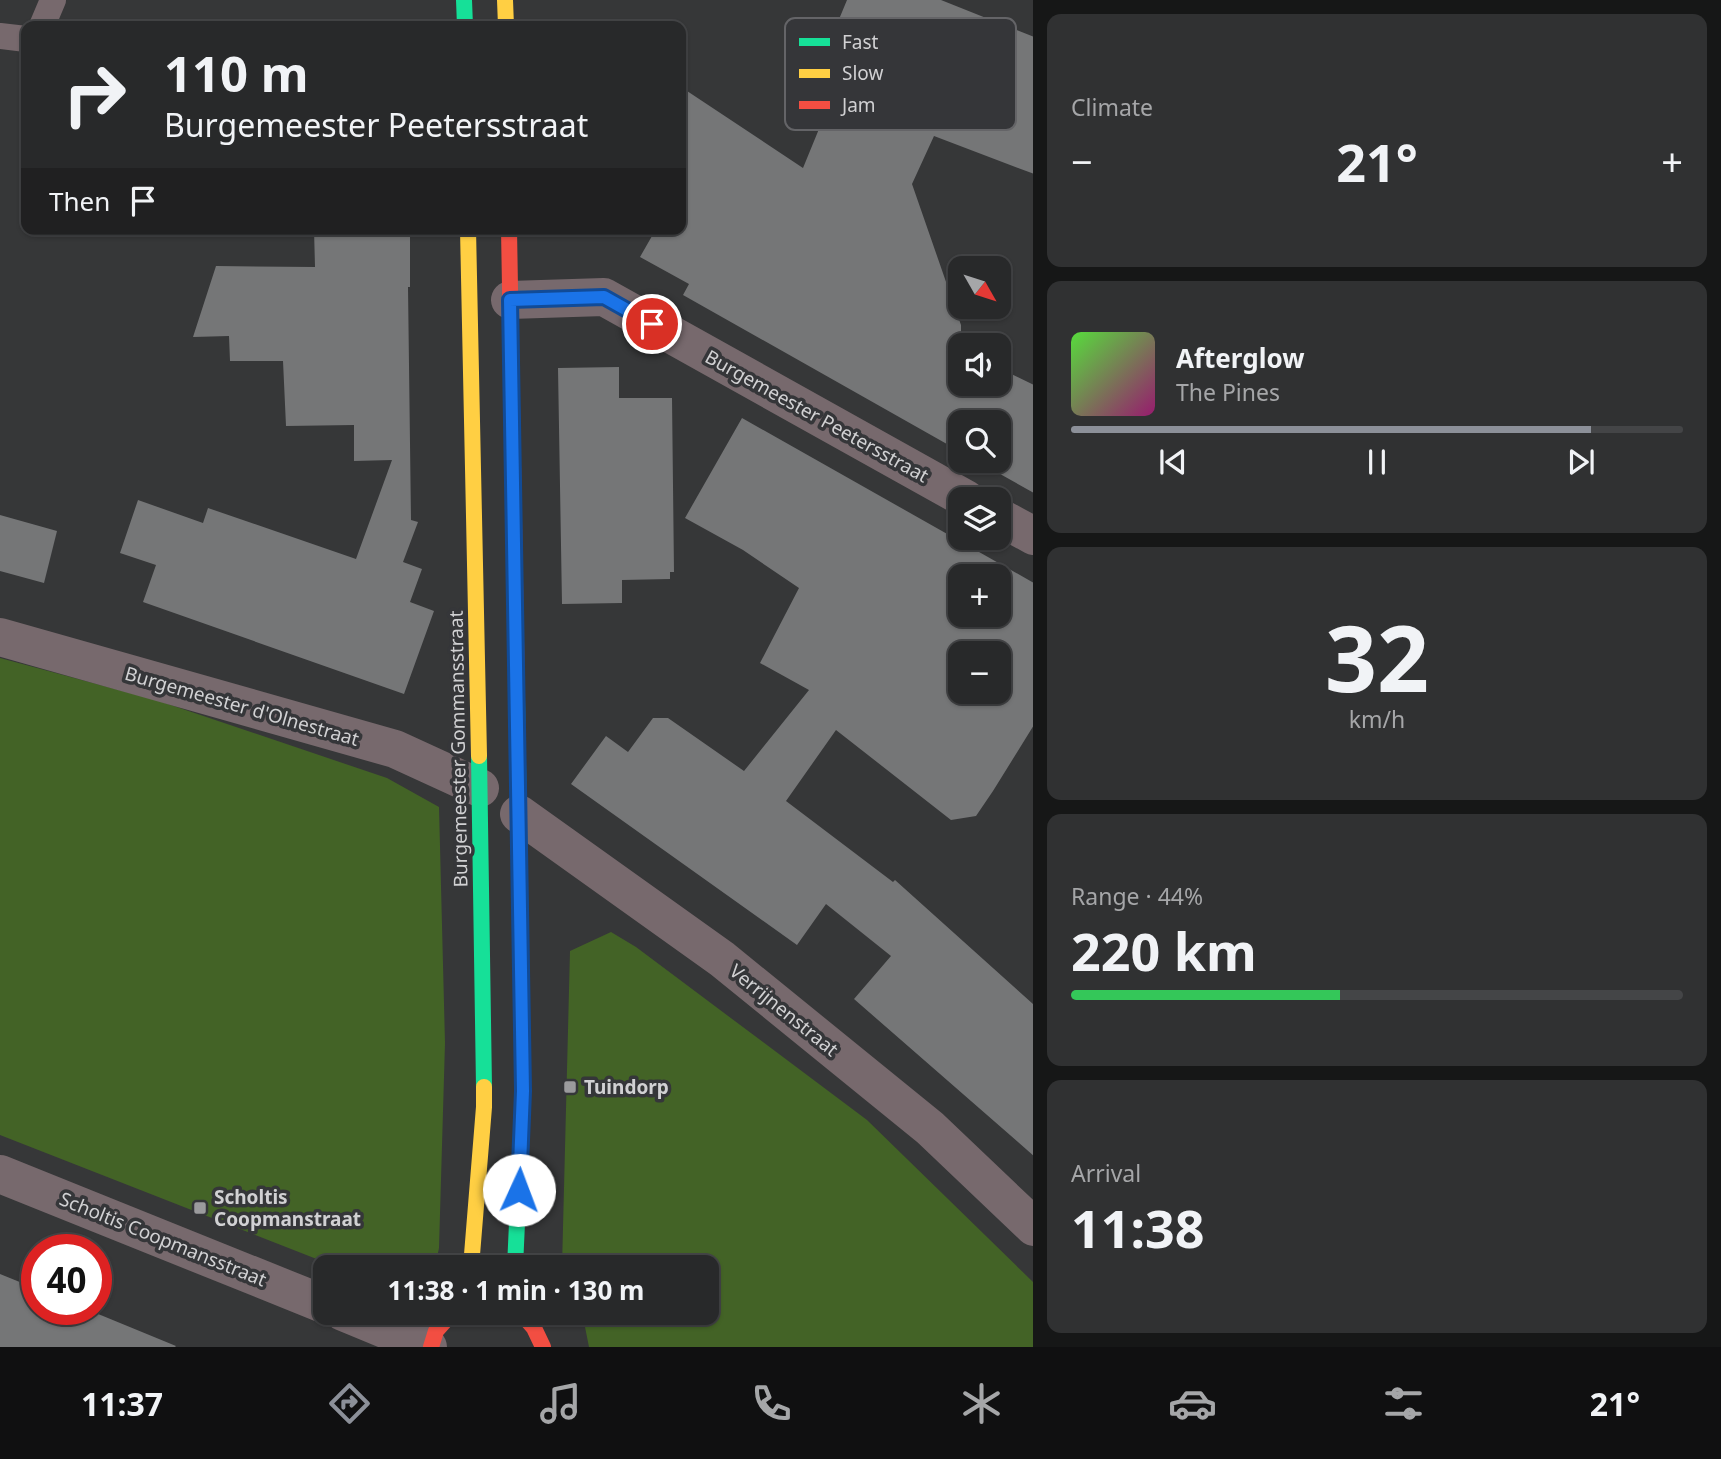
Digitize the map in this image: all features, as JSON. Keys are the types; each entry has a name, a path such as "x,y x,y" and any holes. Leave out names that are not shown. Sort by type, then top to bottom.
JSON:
{"street":[{"path":"464,0 465,21"},
{"path":"505,0 506,21"},
{"name":"Burgemeester Gommansstraat","path":"468,235 484,1107 472,1255"},
{"path":"509,235 523,1091 516,1255"},
{"name":"Burgemeester Peetersstraat","path":"510,300 604,297 948,489"},
{"path":"1011,524 1033,536"},
{"name":"Burgemeester d'Olnestraat","path":"0,637 395,749 480,788"},
{"path":"480,788 519,814"},
{"name":"Verrijnenstraat","path":"519,814 732,968 930,1128 1033,1227"},
{"name":"Scholtis Coopmansstraat","path":"0,1174 313,1301"},
{"path":"375,1325 429,1347 441,1325"},
{"path":"533,1325 543,1347"}],"lane":[{"path":"44,21 53,0"},
{"path":"0,36 21,38"}],"green space":[{"path":"0,658 156,700 387,778 439,807 445,1043 438,1255 313,1255 313,1258 0,1135"},
{"path":"611,932 636,947 867,1120 1033,1282 1033,1347 589,1347 585,1325 719,1325 719,1255 562,1255 570,951"}],"building":[{"path":"847,0 941,0 986,18 840,18"},
{"path":"1016,30 1033,37 1033,174 934,136 912,184 948,288 948,319 959,319 961,325 961,333 948,333 948,396 1011,396 1011,374 1033,385 1033,492 998,473 1011,473 1011,410 948,410 948,445 683,295 689,284 640,257 653,235 686,235 686,90 803,168 819,130 1016,130"},
{"path":"314,235 410,236 408,287 411,520 418,522 403,562 422,569 410,602 434,611 404,694 143,602 156,565 120,553 138,500 203,523 208,508 356,559 392,460 354,461 354,425 286,426 283,361 230,361 229,336 193,337 216,266 315,267"},
{"path":"619,367 619,398 672,398 674,572 670,572 670,579 622,580 622,603 562,604 558,368"},
{"path":"742,418 948,534 948,550 976,550 1000,564 948,564 948,627 1011,627 1011,570 1033,582 1033,727 976,816 951,820 836,730 786,801 893,882 895,880 1033,1004 1033,1155 854,999 891,956 826,904 797,945 571,784 606,736 628,752 653,718 668,718 744,771 809,690 760,663 799,588 743,550 685,518"},
{"path":"0,515 57,531 44,583 0,571"},
{"path":"0,1274 21,1283 21,1325 112,1325 112,1320 176,1346 175,1347 0,1347"}],"traffic: fast":[{"path":"464,0 465,21"},
{"path":"516,1255 523,1091 517,699"},
{"path":"479,756 484,1087"}],"traffic: slow":[{"path":"505,0 506,21"},
{"path":"468,235 479,756"},
{"path":"472,1255 484,1087"}],"traffic: jam":[{"path":"509,235 517,699"},
{"path":"431,1347 436,1331 441,1325"},
{"path":"531,1325 543,1347"}],"place":[{"name":"Tuindorp","path":"570,1087"},
{"name":"Scholtis Coopmanstraat","path":"200,1208"}],"route":[{"path":"519,1190 523,1091 510,300 604,297 652,324"}]}
